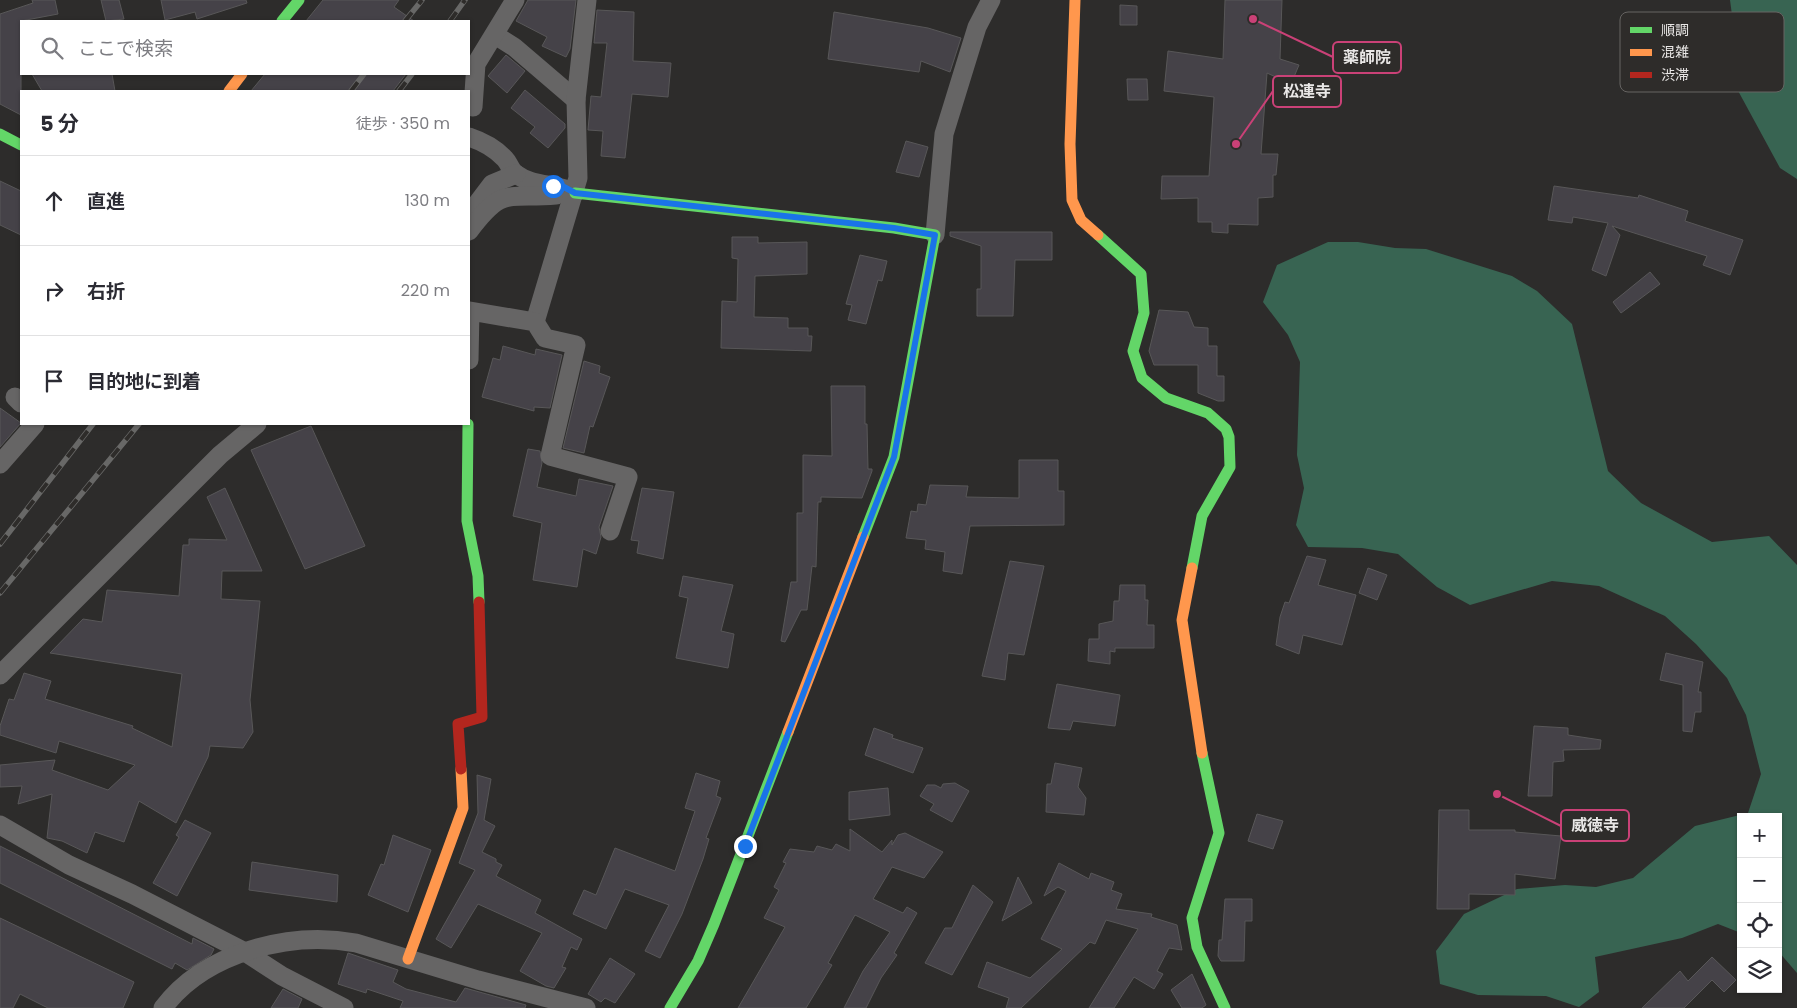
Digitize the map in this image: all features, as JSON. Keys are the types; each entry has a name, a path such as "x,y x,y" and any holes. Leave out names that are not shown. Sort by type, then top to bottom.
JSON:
{"street":[{"path":"283,20 298,0"},
{"path":"473,107 476,64 515,0"},
{"path":"587,0 576,100 578,178 535,322 545,338 576,345 550,456 628,477 610,530"},
{"path":"670,1008 698,961 714,924 894,457 935,235 944,134 977,27 991,0"},
{"path":"1075,0 1070,144 1072,200 1081,220 1141,274 1144,314 1133,351 1142,378 1166,398 1208,413 1226,429 1228,437 1230,466 1202,516 1182,620 1193,700 1211,803 1220,833 1192,918 1197,947 1225,1008"},
{"path":"495,35 514,47 576,100"},
{"path":"230,90 241,75"},
{"path":"0,134 20,144"},
{"path":"470,136 479,140 504,158 516,174 542,184 564,187 575,193"},
{"path":"470,213 492,184 516,174"},
{"path":"470,230 488,208 504,198 525,194 575,193 894,228 935,235"},
{"path":"470,311 535,322"},
{"path":"0,464 34,425"},
{"path":"0,675 220,455 256,425"},
{"path":"408,958 463,808 458,724 482,717 478,576 467,520 468,425"},
{"path":"0,825 69,865 132,894 245,952 282,976 344,1008"},
{"path":"163,1008 194,978 245,952 274,944 336,940 408,958 478,980 586,1008"}],"green space":[{"path":"1730,0 1797,0 1797,179 1780,168 1739,92 1784,92 1784,12 1732,12"},
{"path":"1328,242 1358,242 1395,248 1426,249 1512,276 1537,291 1572,324 1608,471 1641,503 1712,542 1769,536 1797,565 1797,973 1782,956 1782,813 1748,813 1761,774 1746,715 1727,678 1696,644 1665,616 1599,586 1552,581 1470,605 1437,587 1398,554 1362,548 1308,547 1296,525 1304,488 1297,455 1300,362 1288,335 1263,302 1277,265"},
{"path":"1737,816 1737,931 1718,924 1682,938 1595,957 1599,992 1579,1007 1546,996 1478,995 1440,984 1436,951 1464,914 1517,889 1565,885 1596,887 1633,878 1695,826"}],"building":[{"path":"32,0 55,0 58,14 20,20 20,114 0,104 0,14 33,3"},
{"path":"101,0 119,0 124,19 106,20"},
{"path":"161,0 246,0 247,3 197,19 195,12 165,20"},
{"path":"323,0 399,0 394,7 413,20 307,20"},
{"path":"528,0 576,0 570,49 566,57 542,46 547,37 516,21"},
{"path":"1225,0 1282,0 1280,59 1299,65 1291,84 1267,73 1261,154 1278,154 1276,175 1273,175 1273,197 1258,198 1258,225 1228,224 1228,233 1212,232 1212,222 1198,222 1198,198 1161,199 1162,176 1209,176 1214,97 1164,91 1168,51 1223,59"},
{"path":"1120,5 1137,6 1137,25 1120,25"},
{"path":"597,10 634,12 633,61 671,63 668,97 632,94 625,158 601,156 603,131 588,130 591,96 601,97 607,43 594,43"},
{"path":"834,12 928,28 961,38 950,72 921,61 919,72 828,59"},
{"path":"506,55 525,71 507,93 488,76"},
{"path":"33,75 112,75 115,90 41,90"},
{"path":"264,75 405,75 394,90 252,90"},
{"path":"1127,79 1147,79 1148,100 1128,100"},
{"path":"525,90 565,124 565,128 548,148 530,133 535,127 511,108"},
{"path":"906,141 928,147 919,177 896,172"},
{"path":"0,181 20,191 20,235 0,225"},
{"path":"1554,186 1638,198 1639,195 1688,211 1685,221 1743,240 1730,275 1703,265 1707,256 1612,226 1620,235 1606,276 1592,270 1608,223 1573,217 1572,223 1548,220"},
{"path":"950,232 1052,232 1052,260 1015,260 1013,316 977,316 977,289 981,289 981,246 950,236"},
{"path":"732,237 758,237 758,243 807,242 807,274 755,276 754,317 788,318 788,328 808,328 808,336 812,336 811,351 721,348 722,301 737,302 738,259 732,258"},
{"path":"860,255 887,261 882,281 878,280 866,324 848,320 852,305 846,304"},
{"path":"1650,272 1660,284 1621,313 1613,302"},
{"path":"1159,310 1188,312 1194,327 1208,328 1208,346 1217,346 1217,376 1224,376 1224,401 1218,401 1198,393 1198,365 1154,365 1149,351"},
{"path":"503,346 535,355 536,349 562,355 550,408 534,407 534,411 482,397 493,358 500,360"},
{"path":"584,361 600,366 599,373 610,377 593,427 590,426 584,453 563,448"},
{"path":"831,386 865,386 868,469 872,469 872,471 862,498 821,497 821,502 818,502 816,567 812,566 807,610 801,610 785,642 781,641 791,582 797,582 797,513 803,513 803,455 832,456"},
{"path":"0,408 20,424 0,447"},
{"path":"311,426 365,546 305,569 251,450"},
{"path":"528,449 540,451 542,463 537,487 576,496 579,479 613,486 599,527 601,537 596,554 583,549 577,587 533,580 542,523 513,516"},
{"path":"1019,460 1058,460 1058,491 1064,491 1064,525 970,526 962,574 943,571 945,552 925,549 926,540 906,538 911,511 917,512 918,504 926,505 930,485 968,486 966,497 1019,498"},
{"path":"225,488 262,571 222,571 221,599 260,601 250,700 253,732 243,748 210,746 208,757 176,823 139,801 124,842 95,832 87,853 62,841 47,838 52,794 18,804 22,786 0,787 0,765 55,760 52,770 108,790 135,765 59,741 56,753 0,735 0,726 9,699 14,700 24,673 51,681 45,699 133,726 132,728 172,747 182,674 50,653 83,619 102,622 107,590 179,596 183,545 189,545 189,539 227,540 207,497"},
{"path":"642,488 674,492 663,559 637,553 639,541 631,540"},
{"path":"1307,556 1326,560 1318,585 1356,595 1342,645 1303,635 1299,654 1276,645 1280,617 1285,602 1289,603"},
{"path":"1010,561 1044,566 1024,655 1008,653 1005,680 982,676"},
{"path":"1368,568 1387,575 1377,600 1359,593"},
{"path":"683,576 733,585 721,631 734,634 728,668 676,658 688,598 679,596"},
{"path":"1120,585 1145,585 1145,600 1148,600 1147,625 1154,625 1154,648 1115,648 1115,652 1110,651 1110,664 1088,661 1089,639 1099,639 1099,624 1113,621 1114,601 1119,601"},
{"path":"1666,653 1703,662 1698,692 1701,692 1701,712 1695,712 1692,732 1683,731 1683,685 1660,680"},
{"path":"1057,684 1120,695 1115,726 1073,721 1070,730 1048,728"},
{"path":"1534,726 1568,728 1568,735 1601,740 1600,749 1563,750 1564,761 1553,762 1552,796 1528,796"},
{"path":"874,728 893,735 892,738 923,748 913,773 865,755"},
{"path":"1055,763 1082,768 1078,787 1086,798 1084,815 1046,812 1047,784 1051,784"},
{"path":"696,773 720,781 716,796 721,798 706,838 709,839 703,859 682,914 660,958 645,951 669,905 625,889 606,929 573,914 584,890 596,895 615,848 675,871 695,811 685,808"},
{"path":"477,775 491,779 484,820 495,826 482,852 496,859 496,862 502,865 496,876 541,900 535,913 582,939 577,950 571,947 562,967 566,968 554,988 546,986 520,971 542,933 478,904 451,948 436,939 475,870 459,863 478,813"},
{"path":"955,783 969,791 952,822 930,810 934,804 920,796 927,785 935,785 941,788 943,784"},
{"path":"888,788 890,815 849,820 849,792"},
{"path":"1439,810 1469,810 1469,830 1515,830 1515,832 1561,836 1555,879 1515,874 1515,895 1469,894 1469,909 1437,909"},
{"path":"1257,814 1283,821 1273,849 1248,841"},
{"path":"185,820 211,833 177,896 153,883 179,837 176,835"},
{"path":"850,829 882,852 892,840 892,845 898,835 905,833 943,852 924,878 892,867 873,899 903,913 907,907 917,913 894,953 897,955 881,978 866,1008 844,1008 863,971 890,932 855,915 828,963 832,965 806,1008 738,1008 785,927 764,918 779,890 774,887 786,863 783,862 790,849 814,852 817,846 832,850 836,844 850,851"},
{"path":"393,835 431,850 408,912 368,895 381,864 384,865"},
{"path":"0,846 192,944 193,938 214,949 211,955 187,970 175,963 172,969 0,883"},
{"path":"252,862 338,875 337,902 249,890"},
{"path":"1059,863 1089,879 1091,873 1114,882 1111,890 1122,894 1116,909 1152,914 1151,917 1177,925 1182,950 1169,948 1157,971 1163,974 1154,989 1134,977 1114,1008 1089,1008 1138,929 1106,920 1095,944 1090,942 1021,1008 1006,1008 1009,998 978,987 987,962 1030,978 1062,949 1041,939 1066,891 1058,887 1044,896"},
{"path":"1018,877 1032,903 1002,921"},
{"path":"973,885 993,902 952,975 925,963 945,928 952,928"},
{"path":"1225,899 1252,899 1252,921 1245,921 1244,961 1221,961 1218,956 1219,940 1222,940"},
{"path":"0,918 134,982 123,1008 48,1008 20,994 13,1008 0,1008"},
{"path":"348,953 398,970 393,982 406,989 456,1002 465,988 526,1005 525,1008 400,1008 403,1001 367,989 366,993 338,984"},
{"path":"1712,957 1736,980 1724,992 1712,980 1684,1008 1642,1008 1680,971 1688,981"},
{"path":"610,958 635,974 615,1003 605,998 601,1002 588,994"},
{"path":"1192,974 1206,1005 1202,1008 1182,1008 1171,990"},
{"path":"283,989 302,999 298,1008 271,1008"}],"railway":[{"path":"406,20 422,0"},
{"path":"451,20 465,0"},
{"path":"352,90 363,75"},
{"path":"400,90 411,75"},
{"path":"0,544 92,425"},
{"path":"0,593 138,425"}],"traffic: fast":[{"path":"283,20 299,0"},
{"path":"0,134 20,144"},
{"path":"575,193 894,228 935,235 894,457 863,537"},
{"path":"1098,235 1141,274 1144,313 1133,351 1142,378 1166,398 1208,413 1226,429 1229,437 1230,467 1202,516 1192,568"},
{"path":"468,425 467,521 478,576 479,602"},
{"path":"670,1008 698,961 714,924 788,732"},
{"path":"1202,753 1219,833 1192,918 1197,947 1225,1008"}],"traffic: slow":[{"path":"1075,0 1070,144 1072,200 1081,220 1098,235"},
{"path":"230,90 241,75"},
{"path":"788,732 863,537"},
{"path":"1192,568 1182,620 1202,753"},
{"path":"408,959 463,808 461,769"}],"traffic: jam":[{"path":"461,769 458,724 482,717 479,602"}],"place":[{"name":"薬師院","path":"1253,19"},
{"name":"松連寺","path":"1236,144"},
{"name":"威徳寺","path":"1497,794"}],"route":[{"path":"553,186 564,187 575,193 894,228 935,235 916,347 894,457 745,846"}]}
